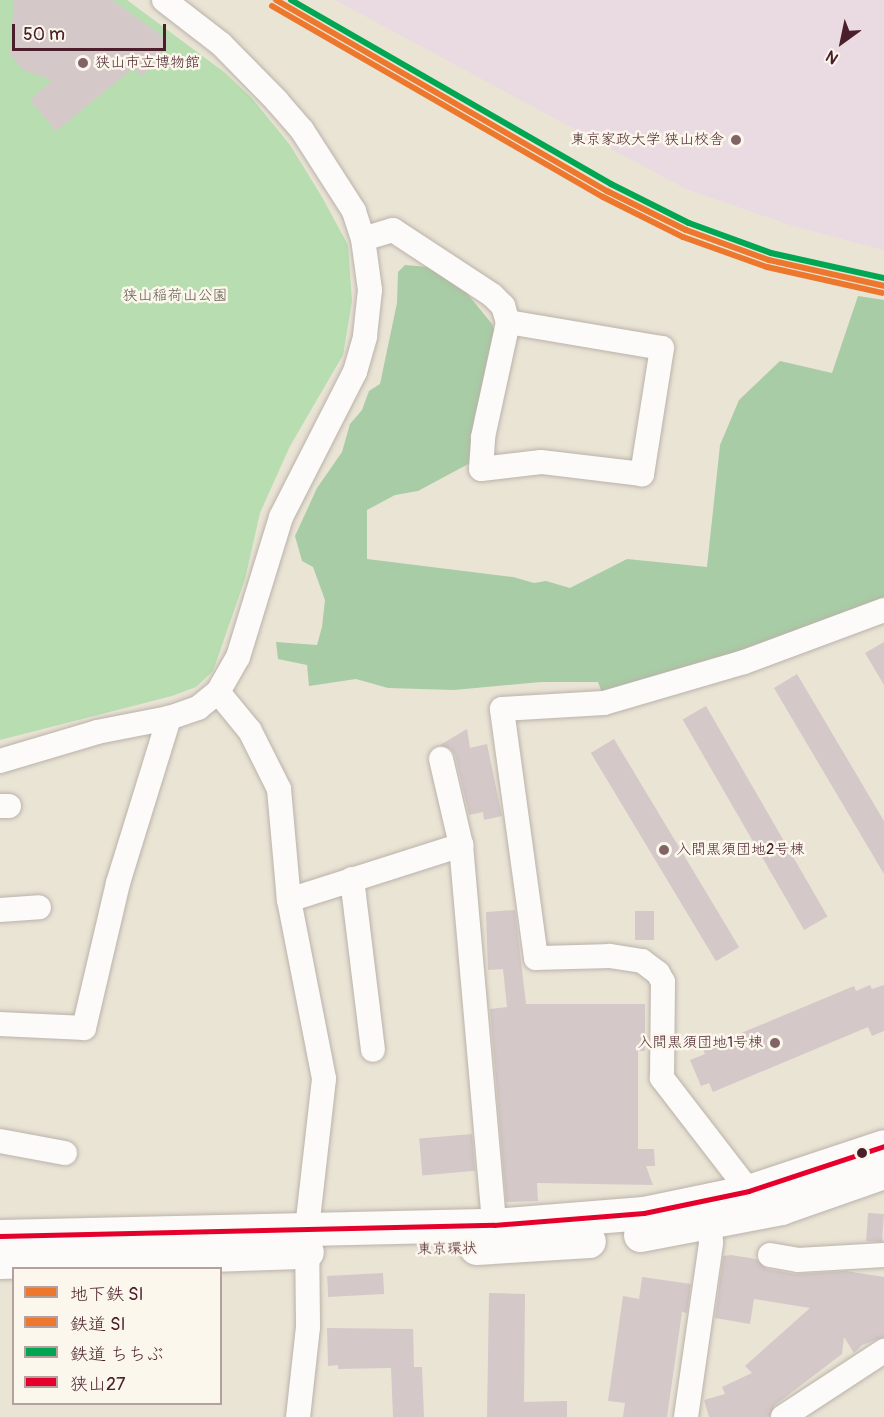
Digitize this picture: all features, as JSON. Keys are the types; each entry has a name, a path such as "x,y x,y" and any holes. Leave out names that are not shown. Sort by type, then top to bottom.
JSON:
{"highway":[{"name":"東京環状","path":"0,1262 307,1241 644,1213 749,1191 884,1146"},
{"name":"東京環状","path":"0,1236 536,1245 710,1225 782,1208 884,1172"}],"street":[{"path":"0,761 97,732 169,718 198,708 218,692 238,657 294,485 355,372 365,336 370,290 363,239 354,211 302,130 228,50 164,0"},
{"path":"363,239 393,230 492,295 503,306 508,322 483,437 482,469 541,462 642,474 662,348 508,322"},
{"path":"749,1191 662,1077 663,982 658,973 642,961 609,956 536,958 502,709 604,703 744,662 884,609"},
{"path":"218,692 250,731 279,789 288,900 324,1078 307,1241 308,1327 298,1417"},
{"path":"0,1024 84,1028 118,883 169,718"},
{"path":"441,759 461,845 494,1225"},
{"path":"288,900 461,845"},
{"path":"352,879 373,1050"},
{"path":"0,910 39,907"},
{"path":"0,1141 64,1154"},
{"path":"687,1417 712,1238 710,1225"},
{"path":"770,1255 808,1260 871,1253 884,1255"},
{"path":"783,1417 884,1351"}],"shaded area":[{"name":"東京家政大学 狭山校舎","path":"335,0 884,0 884,250 793,226 686,189"}],"green space":[{"name":"狭山稲荷山公園","path":"0,0 127,0 224,72 251,97 290,145 322,197 348,245 352,301 343,355 290,446 260,513 245,579 213,671 196,687 172,696 0,740"},
{"path":"405,265 428,267 461,286 492,324 497,337 474,418 472,462 418,491 395,495 367,510 367,559 513,577 534,583 546,581 570,588 627,559 707,567 720,445 739,400 780,361 832,373 858,296 884,300 884,597 743,650 602,693 598,682 541,682 454,690 388,688 356,679 309,686 307,665 278,659 276,642 317,645 322,627 325,600 313,567 302,561 295,536 317,488 342,452 350,424 362,410 369,391 380,384 397,303 398,272"}],"building":[{"name":"狭山市立博物館","path":"14,0 112,0 168,40 143,76 132,69 56,131 30,100 52,80 23,70 10,54"},
{"path":"884,642 884,685 865,653"},
{"path":"797,674 884,821 884,874 774,688"},
{"path":"706,706 828,916 804,930 683,720"},
{"path":"467,729 470,748 487,744 502,816 484,820 483,812 469,815 455,755 451,749 440,745"},
{"name":"入間黒須団地2号棟","path":"614,739 739,947 716,961 591,753"},
{"path":"515,910 526,1004 645,1004 645,1051 638,1051 638,1149 654,1149 655,1166 646,1166 653,1185 537,1183 538,1201 506,1202 490,1009 507,1007 503,969 488,970 486,912"},
{"path":"635,911 654,911 654,940 635,940"},
{"name":"入間黒須団地1号棟","path":"870,985 872,989 884,985 884,1031 872,1036 868,1027 713,1092 709,1083 701,1086 690,1060 705,1054 703,1049 854,986 856,991"},
{"path":"472,1134 475,1171 422,1175 419,1139"},
{"path":"868,1213 884,1214 882,1242 866,1241"},
{"path":"723,1256 756,1259 767,1269 795,1274 846,1271 884,1277 884,1337 862,1345 854,1353 844,1337 842,1354 775,1405 769,1417 709,1417 704,1400 725,1394 722,1387 752,1373 745,1366 810,1308 754,1299 750,1324 715,1318"},
{"path":"383,1273 384,1294 328,1297 327,1276"},
{"path":"642,1277 691,1284 687,1313 682,1312 667,1417 623,1417 625,1403 608,1401 623,1296 639,1299"},
{"path":"489,1293 525,1294 524,1402 567,1401 567,1417 487,1417"},
{"path":"327,1328 413,1329 414,1367 422,1367 424,1417 393,1417 391,1368 338,1369 338,1365 328,1366"}],"metro line":[{"name":"SI","path":"276,0 607,191 686,230 769,260 884,286"}],"rail line":[{"name":"ちちぶ","path":"291,0 611,184 689,223 771,253 884,278"},
{"name":"SI","path":"272,6 603,197 683,237 767,267 882,293"}],"transit line":[{"name":"狭山27","path":"0,1236 494,1225 644,1213 749,1191 884,1146"}],"place":[{"name":"狭山市立博物館","path":"83,63"},
{"name":"東京家政大学 狭山校舎","path":"736,140"},
{"name":"入間黒須団地2号棟","path":"664,850"},
{"name":"入間黒須団地1号棟","path":"775,1043"}]}
